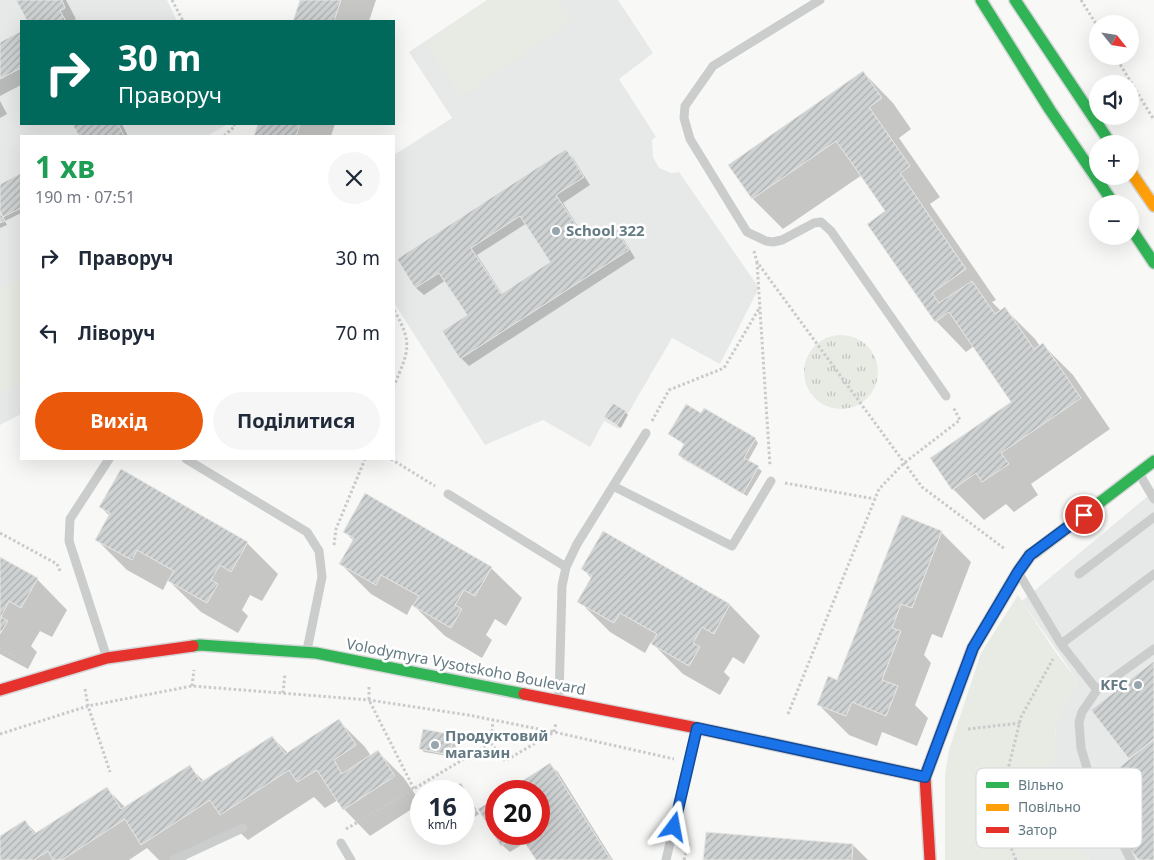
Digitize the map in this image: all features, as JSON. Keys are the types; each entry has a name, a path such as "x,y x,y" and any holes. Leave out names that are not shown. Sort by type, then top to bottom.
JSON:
{"street":[{"path":"981,0 1050,110 1108,195"},
{"path":"1015,0 1105,135"},
{"path":"1139,184 1154,206"},
{"path":"1139,240 1154,262"},
{"path":"930,860 925,777 973,648 1030,555 1154,462"},
{"name":"Volodymyra Vysotskoho Boulevard","path":"0,690 107,658 200,645 307,652 559,700 925,777"}],"lane":[{"path":"820,0 713,66 685,106 684,118 690,139 747,232 766,241 773,242 782,240 814,223 821,222 825,225 840,241 946,396"},
{"path":"559,700 562,586 566,567 577,544 646,433"},
{"path":"107,460 70,519 69,541 107,658"},
{"path":"188,460 307,532 311,538 319,551 322,577 307,652"},
{"path":"1138,473 1154,499"},
{"path":"613,486 732,546 771,481"},
{"path":"448,494 566,567"},
{"path":"1079,574 1154,517"},
{"path":"1018,572 1061,644 1097,690"},
{"path":"1061,644 1154,574"},
{"path":"1086,768 1080,748 1079,722 1082,712 1097,690 1154,649"},
{"path":"666,860 697,728"},
{"path":"174,860 243,828"},
{"path":"341,844 351,860"},
{"path":"1126,848 1132,860"}],"path":[{"path":"172,0 182,20"},
{"path":"1081,0 1090,15"},
{"path":"1120,65 1154,120"},
{"path":"225,135 234,125"},
{"path":"747,232 757,262 771,481 875,499"},
{"path":"757,262 922,487 1008,550"},
{"path":"646,433 669,390 724,368 760,307"},
{"path":"395,312 406,334 407,354 395,384"},
{"path":"788,714 879,489 904,463 960,420 946,396"},
{"path":"393,460 448,494"},
{"path":"0,533 57,564 64,581"},
{"path":"1008,768 1021,717 1061,644"},
{"path":"0,648 15,657"},
{"path":"192,686 194,667"},
{"path":"282,693 285,673"},
{"path":"369,681 369,700 410,781"},
{"path":"84,686 88,706 110,772"},
{"path":"0,734 88,706 192,686 369,700 493,720 689,762"},
{"path":"493,720 491,743 505,761 554,732 558,715"},
{"path":"964,729 1020,723"},
{"path":"429,780 491,743"},
{"path":"341,844 343,831 410,791"},
{"path":"1011,848 1016,860"}],"shaded area":[{"path":"0,0 167,0 177,20 20,20 20,125 226,125 209,135 20,135 20,415 0,425"},
{"name":"School 322","path":"487,0 618,0 653,53 619,79 656,137 652,140 653,157 659,168 671,173 679,172 759,288 720,364 672,338 619,429 604,421 590,447 543,420 485,445 395,305 395,154 452,118 409,52"},
{"path":"1154,491 1154,860 1090,860 1081,848 1142,848 1142,768 1054,768 1056,721 1078,681 1022,601"}],"green space":[{"path":"488,0 558,0 572,21 461,97 425,43"},
{"path":"20,278 20,384 0,394 0,288"},
{"path":"841,335 862,341 872,351 878,372 872,393 862,403 841,409 820,403 810,393 804,372 810,351 820,341"},
{"path":"1018,595 1056,653 1078,681 1056,721 1054,768 976,768 976,848 1081,848 1090,860 945,860 945,775 949,750 981,653"}],"building":[{"path":"16,0 62,0 65,8 60,11 65,20 26,20"},
{"path":"300,0 341,0 334,20 293,20"},
{"path":"20,32 20,69 0,79 0,42"},
{"path":"863,71 882,98 869,107 910,166 900,173 966,269 932,293 939,303 972,281 995,314 1005,307 1034,349 1043,343 1081,398 1001,453 1009,464 982,482 976,473 952,490 930,458 1011,402 949,312 935,322 867,224 885,211 836,141 752,199 728,165"},
{"path":"73,125 118,125 124,135 78,135"},
{"path":"258,125 300,125 296,135 254,135"},
{"path":"566,149 584,177 556,195 586,240 612,223 629,250 460,359 442,331 467,315 439,273 415,288 397,259","holes":["520,216 550,262 501,294 471,248"]},
{"path":"20,174 20,208 3,217 0,212 0,184"},
{"path":"0,212 5,221 0,223"},
{"path":"613,403 626,411 617,425 604,417"},
{"path":"686,404 701,413 704,408 756,438 744,458 759,466 743,494 678,455 684,444 668,434"},
{"path":"121,469 248,542 231,572 220,565 211,580 218,584 207,603 168,581 174,571 137,550 132,560 95,540 110,513 99,507"},
{"path":"365,493 492,567 475,596 464,590 455,605 462,609 451,628 413,606 419,596 381,575 376,585 339,564 354,538 343,532"},
{"path":"902,515 942,531 912,608 901,604 892,628 901,631 882,680 898,686 886,716 852,702 846,716 817,705 828,676 837,680"},
{"path":"603,531 730,604 714,634 702,627 693,643 700,647 689,666 651,644 657,634 620,613 614,623 577,602 592,576 581,569"},
{"path":"0,557 38,578 21,608 9,601 1,617 8,621 0,634"},
{"name":"KFC","path":"1154,661 1154,739 1129,759 1091,710"},
{"path":"339,719 356,745 334,760 342,774 378,750 395,776 343,810 317,770 297,782 289,770 220,815 210,800 141,845 125,819 62,860 53,860 48,851 34,860 0,860 0,836 25,820 34,834 107,787 121,809 190,765 201,782 272,736 285,754"},
{"path":"423,729 454,735 450,755 419,749"},
{"path":"1154,739 1154,860 1139,860 1129,848 1142,848 1142,768 1118,768"},
{"path":"550,763 611,860 536,860 526,845 550,845 550,780 524,780"},
{"path":"485,805 485,820 478,809"},
{"path":"706,832 853,844 852,860 703,860"}],"traffic: fast":[{"path":"981,0 1050,110 1108,195"},
{"path":"1015,0 1105,135"},
{"path":"1139,240 1154,263"},
{"path":"1035,552 1154,461"},
{"path":"193,646 316,653 524,694"}],"traffic: slow":[{"path":"1139,184 1154,206"}],"traffic: jam":[{"path":"930,860 925,777 973,648 1018,572 1030,555 1035,552"},
{"path":"0,690 107,658 193,646"},
{"path":"524,694 697,728 925,777"}],"place":[{"name":"School 322","path":"556,231"},
{"name":"KFC","path":"1138,685"},
{"name":"Продуктовий магазин","path":"435,745"}],"route":[{"path":"674,827 697,728 925,777 973,648 1018,572 1030,555 1084,515"}]}
